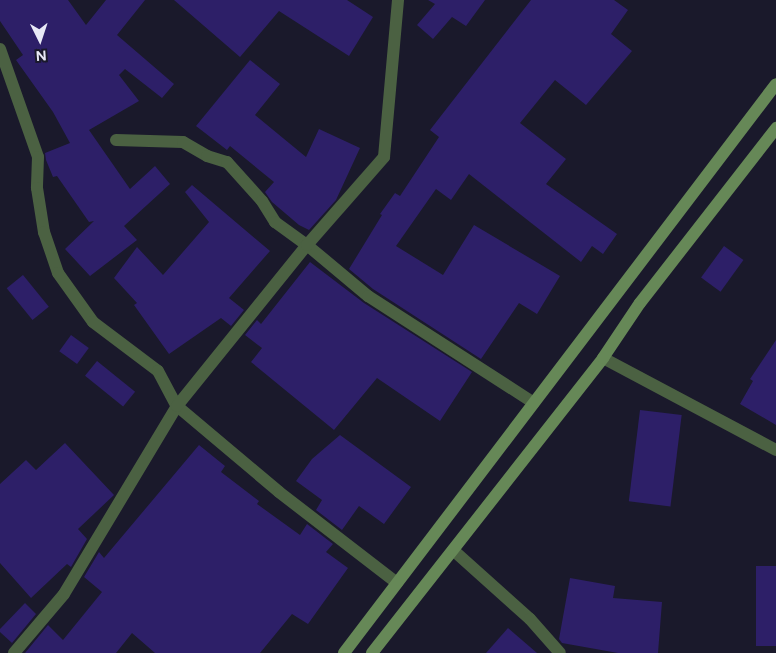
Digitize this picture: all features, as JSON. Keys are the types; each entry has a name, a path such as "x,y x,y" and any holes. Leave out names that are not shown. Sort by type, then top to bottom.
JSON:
{"main road":[{"path":"344,653 585,333 636,272 776,84"},
{"path":"372,653 603,358 640,303 776,128"}],"street":[{"path":"14,653 64,594 177,406 307,245 384,157 398,0"},
{"path":"0,49 38,157 37,188 44,232 58,273 93,322 158,370 177,406 279,492 398,583"},
{"path":"116,140 183,142 207,156 227,162 262,201 275,222 307,245 368,296 534,403"},
{"path":"603,358 776,450"},
{"path":"453,550 530,619 560,653"}],"building":[{"path":"0,0 68,0 86,25 106,0 145,0 117,35 174,84 162,98 125,69 119,75 139,101 89,130 130,189 155,166 170,184 124,226 137,240 90,276 65,249 94,221 89,222 57,176 53,177 46,160 45,153 70,143 53,112 16,60 23,55 0,21"},
{"path":"174,0 347,0 373,17 349,56 279,11 240,57"},
{"path":"428,0 485,0 466,26 452,17 433,39 417,25 435,4"},
{"path":"531,0 614,0 628,10 611,34 632,51 586,105 555,80 520,123 566,159 546,184 617,234 603,254 592,246 581,262 469,174 451,200 436,189 396,246 443,275 474,225 560,276 537,314 519,303 481,359 373,289 349,269 382,215 380,214 395,193 400,196 439,137 430,130"},
{"path":"250,60 280,84 255,115 306,157 319,129 360,148 336,200 309,230 299,225 272,202 265,192 274,182 230,146 227,150 196,126"},
{"path":"192,185 270,251 229,298 244,310 231,326 221,318 169,354 134,305 137,303 114,278 137,247 163,275 209,222 185,192"},
{"path":"724,246 743,260 720,292 701,278"},
{"path":"310,262 364,303 472,372 440,421 377,378 334,430 251,362 262,348 245,335 257,320 261,324"},
{"path":"23,275 49,307 32,320 7,288"},
{"path":"71,335 89,348 77,364 59,351"},
{"path":"776,340 776,425 740,404 753,381 750,379"},
{"path":"97,361 135,392 123,407 85,376"},
{"path":"640,410 682,415 670,506 629,501"},
{"path":"340,435 411,487 384,524 359,506 342,530 316,510 322,500 296,481 312,459"},
{"path":"65,443 114,495 78,529 87,539 71,567 67,564 31,598 0,563 0,484 26,460 36,470"},
{"path":"199,445 225,466 221,472 259,501 257,504 300,535 307,524 333,544 326,552 348,568 308,624 292,614 260,653 155,653 132,633 116,653 25,653 48,625 63,640 102,592 84,577 99,552 104,558"},
{"path":"756,566 776,566 776,646 756,646"},
{"path":"570,578 615,586 613,598 662,602 658,653 618,653 562,643 559,639"},
{"path":"25,603 36,614 12,643 0,632 0,629"},
{"path":"508,628 537,653 486,653"}]}
